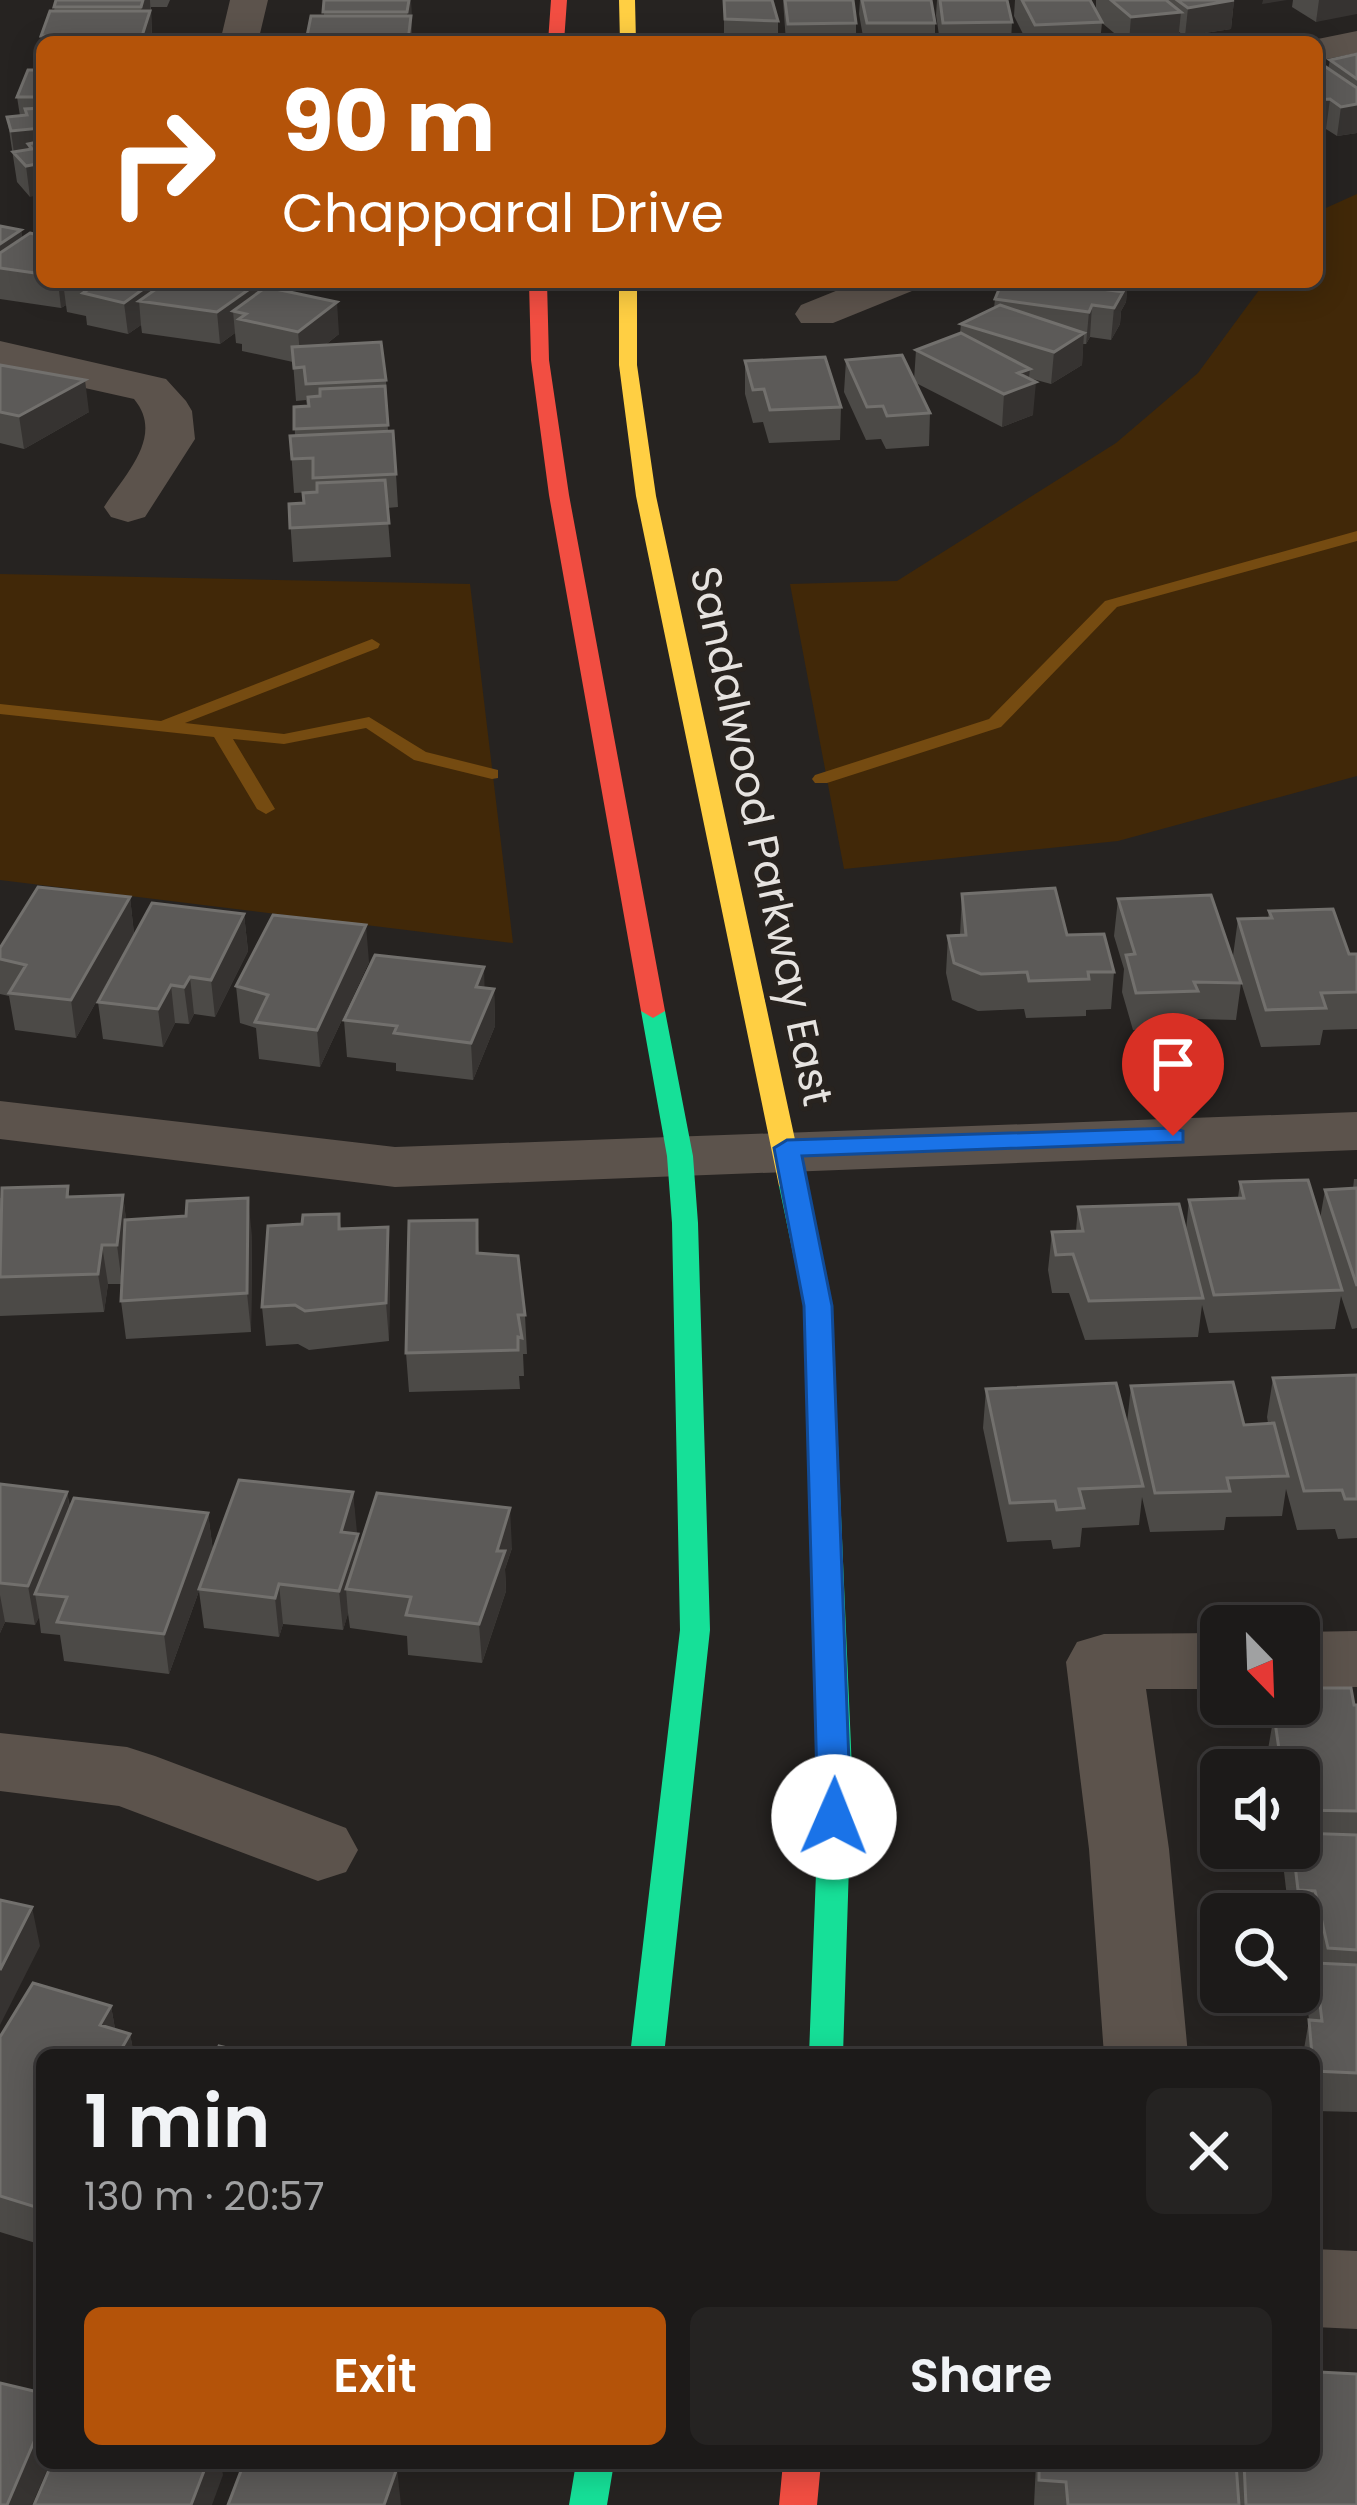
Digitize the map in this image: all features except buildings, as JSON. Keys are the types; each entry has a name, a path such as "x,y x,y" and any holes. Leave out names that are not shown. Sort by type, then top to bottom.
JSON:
{"main road":[{"path":"556,36 559,0"},
{"path":"627,0 628,36"},
{"name":"Sandalwood Parkway East","path":"538,288 540,361 559,495 731,1153 818,1306 836,1770 826,2049"},
{"name":"Sandalwood Parkway East","path":"628,288 628,364 731,1153 695,1630 648,2049"},
{"path":"588,2505 594,2469"},
{"path":"798,2505 801,2469"}],"street":[{"path":"240,36 249,0"},
{"path":"1323,48 1357,42"},
{"path":"817,314 882,288"},
{"path":"0,355 150,389 169,411 171,440 128,507"},
{"path":"0,1120 357,1166 1357,1131"},
{"path":"1320,1660 1357,1659"},
{"path":"1146,2049 1130,1850 1103,1662 1200,1661"},
{"path":"0,1762 128,1777 318,1850"},
{"path":"1320,2288 1357,2290"}],"shaded area":[{"path":"1357,194 1357,776 1118,841 844,869 790,584 897,581 1116,443 1198,373 1261,288 1323,288 1323,209"},
{"path":"0,574 470,584 513,943 0,880"}],"waterway":[{"path":"821,779 995,723 1111,604 1357,536"},
{"path":"166,725 372,644"},
{"path":"0,709 220,732"},
{"path":"220,732 284,739 369,722 420,756 492,774"},
{"path":"220,732 266,809"}],"traffic: fast":[{"path":"648,2049 695,1630 685,1223 680,1156 653,1011"},
{"path":"792,1186 818,1306 836,1770 826,2049"},
{"path":"588,2505 594,2469"}],"traffic: slow":[{"path":"627,0 628,36"},
{"path":"628,288 628,365 646,496 792,1186"}],"traffic: jam":[{"path":"556,36 559,0"},
{"path":"538,288 540,360 559,495 653,1011"},
{"path":"798,2505 801,2469"}],"route":[{"path":"834,1817 818,1306 787,1148 1173,1136"}]}
